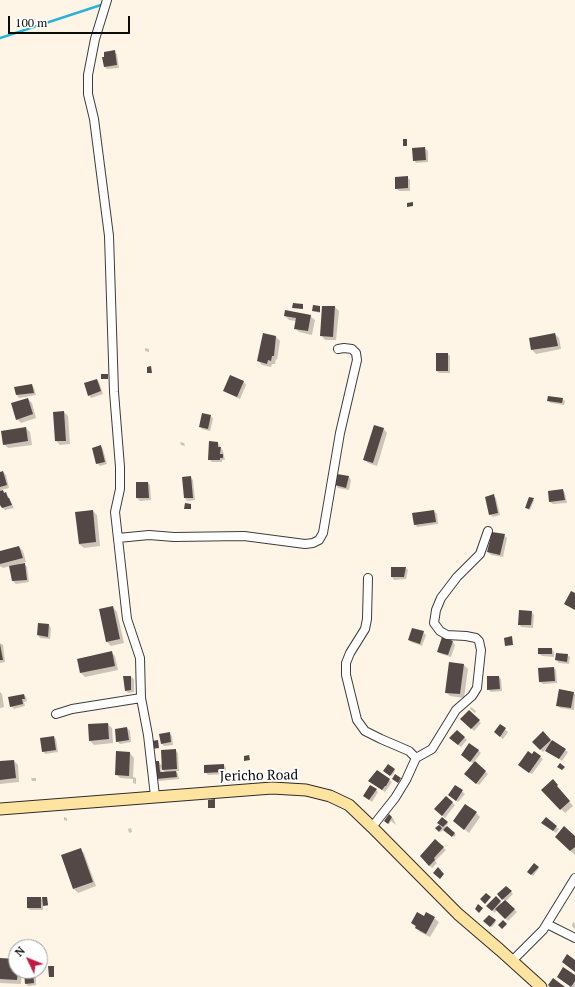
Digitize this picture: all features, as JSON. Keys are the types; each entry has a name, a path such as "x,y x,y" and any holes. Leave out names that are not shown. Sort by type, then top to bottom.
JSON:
{"street":[{"path":"107,0 95,39 88,75 88,94 94,119 109,236 114,392 120,468 120,489 115,512 127,619 140,658 141,698 148,735 155,796"},
{"path":"118,538 149,535 174,537 244,536 305,544 313,543 319,540 323,533 340,433 357,360 356,353 352,349 338,349"},
{"path":"372,827 395,798 406,780 416,758 432,749 456,710 472,696 477,688 481,650 479,641 476,638 466,636 447,635 440,631 434,623 436,610 441,598 457,577 480,554 488,531"},
{"path":"368,578 367,619 365,629 350,653 346,663 346,675 358,720 365,731 409,751 416,758"},
{"path":"56,714 72,709 141,698"},
{"name":"Jericho Road","path":"0,809 272,788 306,790 330,796 349,805 458,914 541,987"},
{"path":"512,961 543,930 575,878"},
{"path":"547,924 575,938"}],"building":[{"path":"115,50 117,65 104,67 102,57 104,57 104,52"},
{"path":"403,139 407,139 407,146 403,146"},
{"path":"425,147 426,160 413,161 412,148"},
{"path":"408,176 408,188 395,189 395,177"},
{"path":"413,202 413,206 407,207 407,203"},
{"path":"293,303 303,304 303,309 292,308"},
{"path":"313,305 320,306 320,312 312,311"},
{"path":"322,306 335,306 333,337 320,336"},
{"path":"285,310 311,315 308,331 294,329 296,318 284,316"},
{"path":"263,333 276,336 274,356 272,356 271,361 268,360 267,364 257,361"},
{"path":"555,333 558,346 531,350 529,338"},
{"path":"436,353 448,353 448,371 436,371"},
{"path":"151,366 152,373 147,373 147,367"},
{"path":"101,374 108,374 108,379 101,379"},
{"path":"230,375 244,381 237,397 223,391"},
{"path":"97,379 101,391 88,396 84,383"},
{"path":"32,384 34,393 16,395 14,387"},
{"path":"548,396 563,398 562,403 547,401"},
{"path":"28,398 33,414 16,420 11,403"},
{"path":"64,411 66,441 55,441 53,412"},
{"path":"202,413 211,415 208,429 199,427"},
{"path":"374,425 384,428 373,463 363,460"},
{"path":"26,427 28,441 3,445 1,431"},
{"path":"209,441 218,442 218,447 221,447 220,454 223,454 223,458 220,458 220,460 208,460"},
{"path":"101,445 105,462 96,464 92,448"},
{"path":"3,471 7,485 0,487 0,472"},
{"path":"337,474 349,476 346,488 335,485"},
{"path":"191,476 193,498 184,498 182,477"},
{"path":"136,482 148,482 149,498 136,498"},
{"path":"563,489 565,500 549,502 548,491"},
{"path":"3,490 4,493 6,492 12,505 2,508 0,505 0,491"},
{"path":"494,494 498,513 489,515 485,497"},
{"path":"529,497 534,498 529,509 525,508"},
{"path":"185,503 191,504 191,509 184,509"},
{"path":"93,510 96,542 79,544 75,512"},
{"path":"434,510 436,522 414,525 412,513"},
{"path":"492,532 505,534 500,555 487,552"},
{"path":"19,546 23,558 0,564 0,551"},
{"path":"25,563 27,580 12,581 9,566"},
{"path":"391,567 406,567 404,577 391,577"},
{"path":"571,591 575,593 575,610 564,604"},
{"path":"113,606 120,639 106,642 99,609"},
{"path":"519,610 532,611 531,625 518,625"},
{"path":"38,623 49,624 48,637 37,635"},
{"path":"412,628 424,631 420,644 408,640"},
{"path":"512,636 513,645 505,646 504,638"},
{"path":"442,637 453,641 448,655 437,652"},
{"path":"0,644 3,660 0,660"},
{"path":"538,648 552,648 552,654 538,654"},
{"path":"112,651 115,666 80,673 77,659"},
{"path":"556,653 568,654 567,662 555,660"},
{"path":"449,662 464,664 460,694 445,693"},
{"path":"554,667 555,681 539,682 538,668"},
{"path":"123,676 131,676 131,690 125,691"},
{"path":"487,676 499,676 500,689 487,690"},
{"path":"559,689 574,692 571,708 556,706"},
{"path":"24,694 25,699 22,699 23,704 10,707 8,697"},
{"path":"469,710 480,720 471,729 460,719"},
{"path":"108,723 109,739 89,741 88,724"},
{"path":"500,724 506,728 500,737 494,732"},
{"path":"127,727 129,740 116,742 115,729"},
{"path":"457,730 465,737 458,745 449,738"},
{"path":"543,731 551,740 540,750 532,742"},
{"path":"170,732 171,742 161,744 159,734"},
{"path":"54,736 56,750 42,752 40,738"},
{"path":"158,740 159,748 151,749 151,741"},
{"path":"552,740 566,749 559,759 545,751"},
{"path":"469,743 479,750 470,762 461,755"},
{"path":"176,749 177,769 162,770 161,750"},
{"path":"116,751 130,752 129,776 115,775"},
{"path":"528,751 532,754 534,751 541,756 529,773 518,765"},
{"path":"249,755 250,760 244,761 244,756"},
{"path":"14,760 16,778 0,780 0,761"},
{"path":"154,761 159,761 160,772 176,771 177,777 156,779"},
{"path":"475,761 486,771 476,784 464,774"},
{"path":"560,763 565,767 562,770 557,767"},
{"path":"224,764 224,772 204,773 204,765"},
{"path":"388,764 395,769 390,776 383,771"},
{"path":"377,770 390,779 382,790 368,781"},
{"path":"395,774 401,778 398,783 392,779"},
{"path":"553,779 570,801 560,810 541,790"},
{"path":"370,785 377,789 369,800 363,796"},
{"path":"455,785 463,790 456,801 448,795"},
{"path":"446,796 453,802 442,816 434,809"},
{"path":"215,799 215,808 208,808 208,800"},
{"path":"465,804 477,812 464,830 453,821"},
{"path":"389,814 392,817 388,824 384,821"},
{"path":"442,817 448,822 443,827 437,823"},
{"path":"546,817 557,826 553,831 541,823"},
{"path":"439,825 442,828 439,832 435,828"},
{"path":"447,826 455,833 452,837 443,830"},
{"path":"564,826 575,836 575,847 570,851 555,837"},
{"path":"435,839 444,847 429,866 420,856"},
{"path":"81,848 93,882 73,889 61,855"},
{"path":"534,863 539,867 531,875 527,872"},
{"path":"438,867 444,874 440,879 433,873"},
{"path":"506,886 512,891 502,900 497,894"},
{"path":"486,893 491,897 485,904 480,899"},
{"path":"496,896 501,901 492,911 486,906"},
{"path":"27,897 41,897 41,908 27,908"},
{"path":"42,897 47,897 48,905 43,906"},
{"path":"505,900 515,909 505,919 495,909"},
{"path":"478,904 483,908 479,913 475,909"},
{"path":"417,912 424,916 426,912 435,917 426,934 415,928 416,926 411,923"},
{"path":"489,915 496,920 490,927 483,921"},
{"path":"503,920 507,924 502,929 498,925"},
{"path":"567,954 575,960 575,972 562,962"},
{"path":"0,958 8,958 8,979 17,980 0,979"},
{"path":"48,966 54,966 54,977 49,977"},
{"path":"563,967 575,975 575,981 571,987 557,977"},
{"path":"553,978 565,987 550,987 548,985"},
{"path":"25,979 34,979 34,983 25,984"}],"waterway":[{"path":"0,38 104,4"}]}
